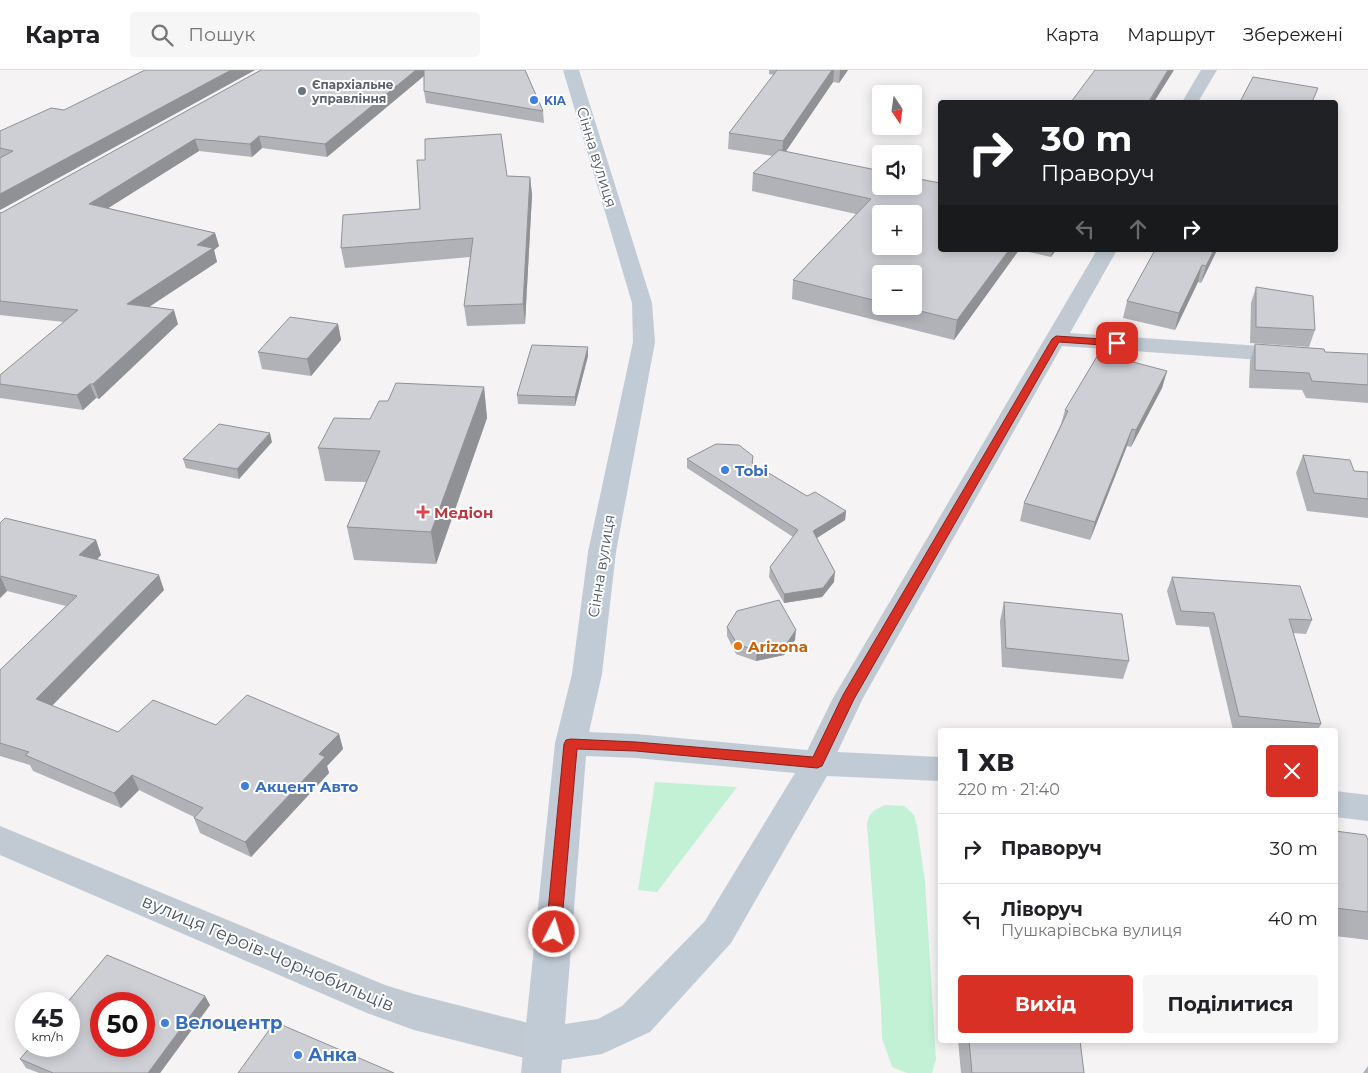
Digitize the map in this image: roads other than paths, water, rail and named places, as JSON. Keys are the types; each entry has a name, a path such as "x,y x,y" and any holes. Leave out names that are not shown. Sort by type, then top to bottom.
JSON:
{"main road":[{"name":"Сінна вулиця","path":"542,1059 571,744 586,674 600,559 644,342 642,303 571,70"},
{"path":"571,744 636,746 817,763 938,768"},
{"path":"542,1059 602,1036 636,1019 718,932 803,790 817,763"},
{"path":"1338,804 1368,808"}],"street":[{"path":"1191,100 1209,70"},
{"path":"817,763 848,698 1106,252"},
{"path":"1056,339 1310,356"},
{"name":"вулиця Героїв-Чорнобильців","path":"0,840 380,1001 542,1059"}],"place":[{"name":"Єпархіальне управління","path":"302,91"},
{"name":"KIA","path":"534,100"},
{"name":"Tobi","path":"725,470"},
{"name":"Медіон","path":"423,512"},
{"name":"Arizona","path":"738,646"},
{"name":"Акцент Авто","path":"245,786"},
{"name":"Велоцентр","path":"165,1023"},
{"name":"Анка","path":"298,1055"}]}
